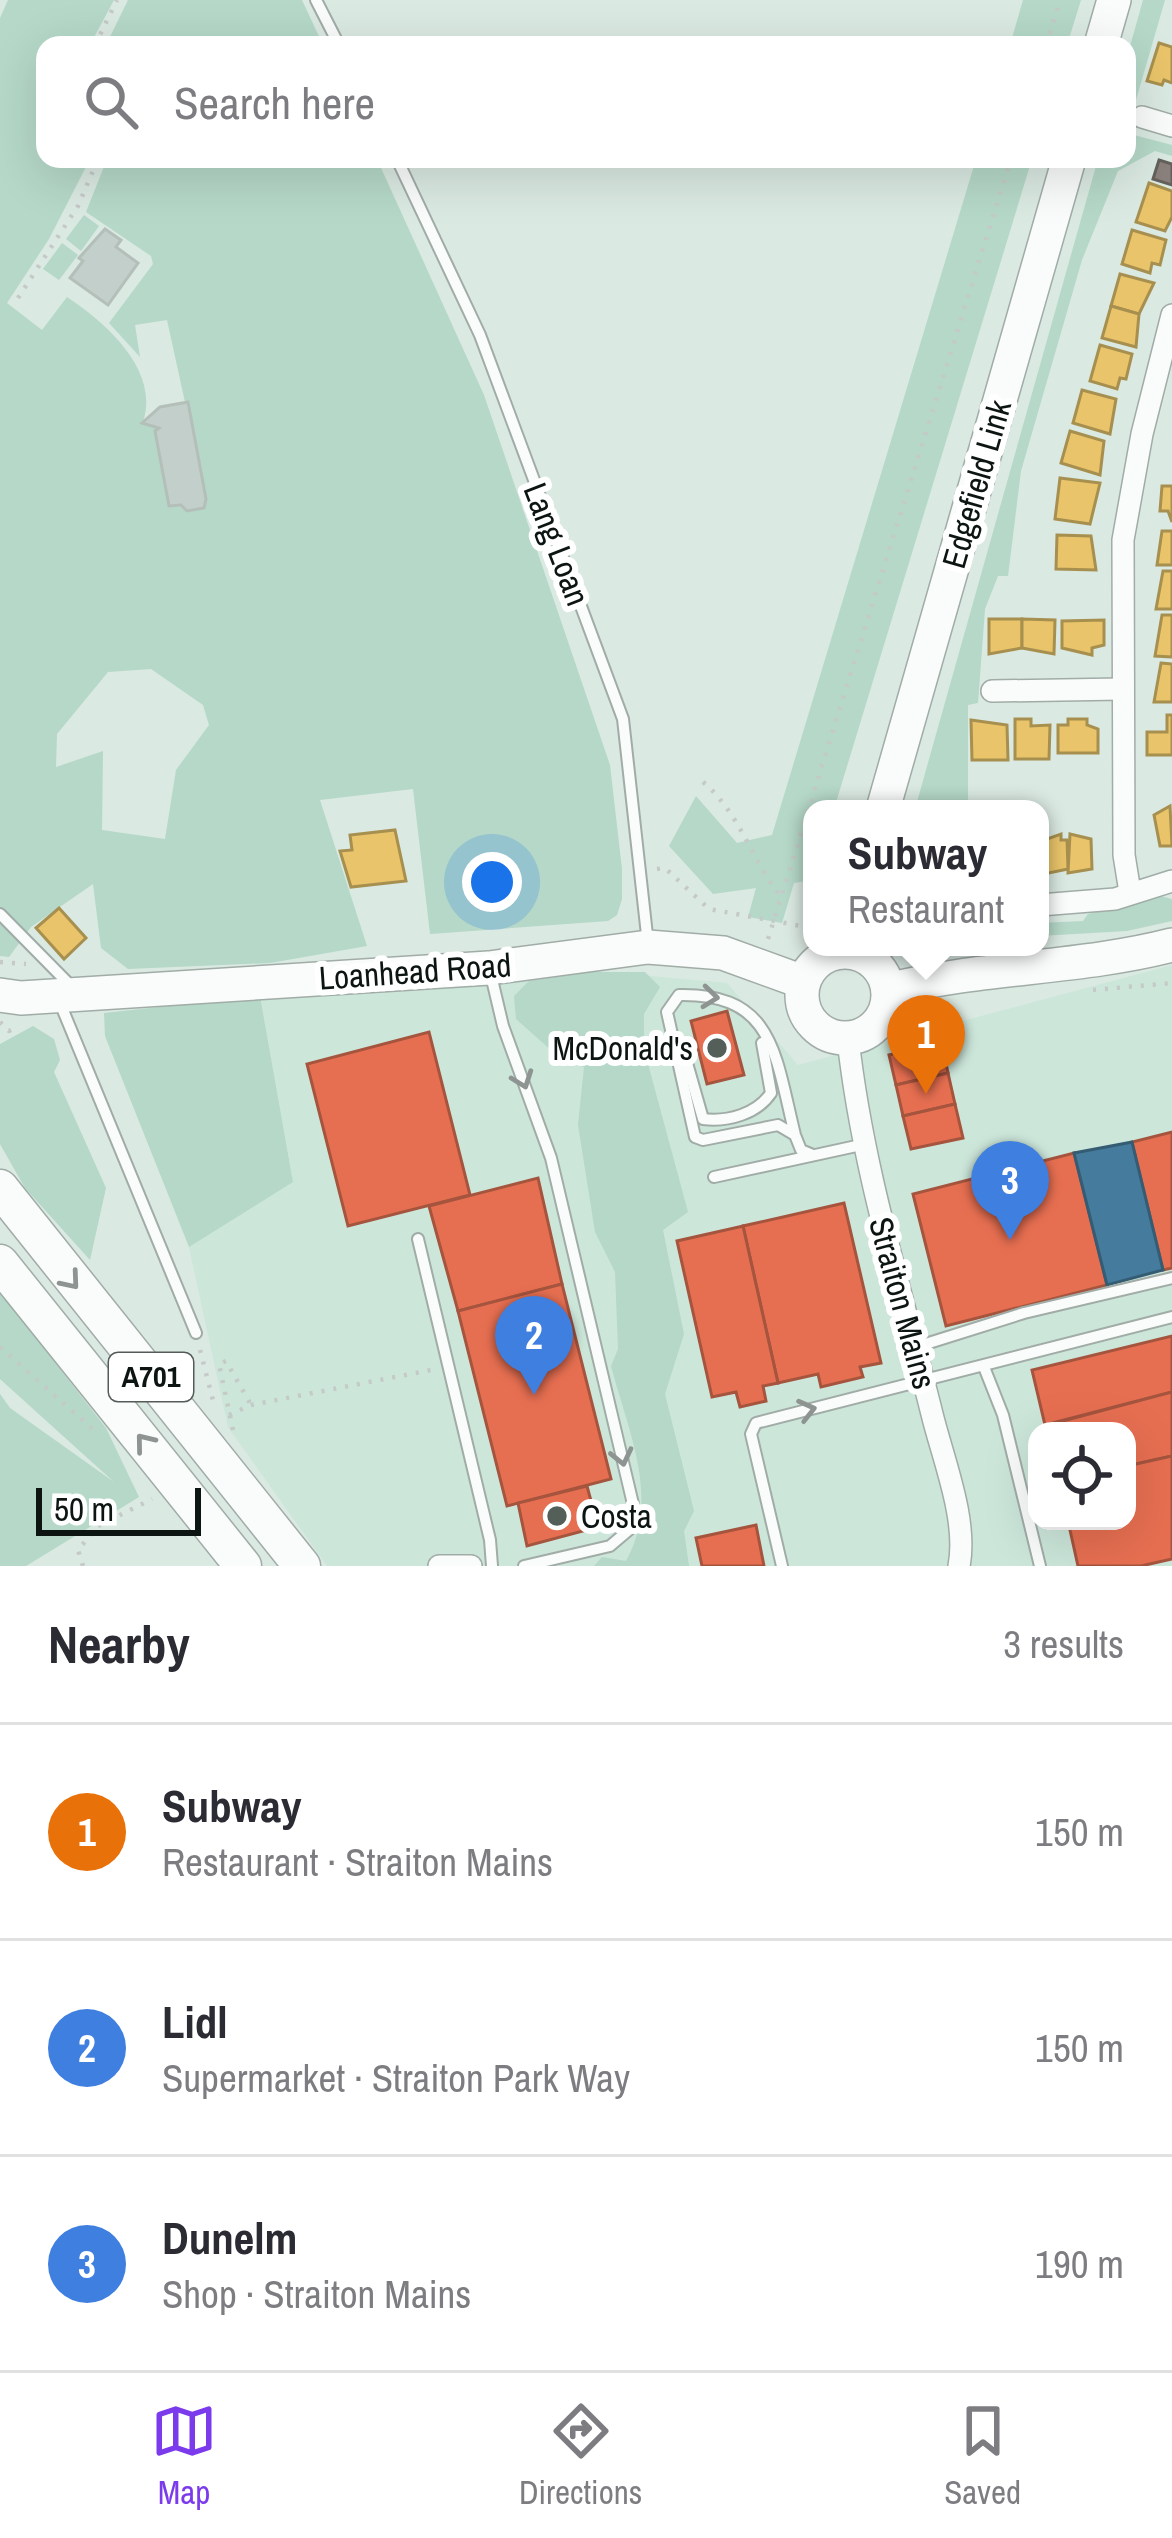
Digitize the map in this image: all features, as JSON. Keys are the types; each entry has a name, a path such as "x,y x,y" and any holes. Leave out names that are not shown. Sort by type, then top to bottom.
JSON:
{"main road":[{"path":"1104,36 1114,0"},
{"name":"Edgefield Link","path":"886,800 1066,168"},
{"path":"888,990 975,974 1130,956 1172,945"},
{"name":"Loanhead Road","path":"7,1004 59,982 490,968 648,947 723,953 803,982"},
{"path":"829,956 820,959 803,982 801,996 810,1022 821,1032 848,1039 878,1023 888,990 875,963 862,956"},
{"name":"A701","path":"0,1188 302,1566"},
{"name":"A701","path":"0,1263 243,1566"}],"street":[{"path":"1142,117 1172,126"},
{"path":"1130,892 1124,855 1123,540 1167,355 1172,315"},
{"path":"992,691 1122,689"},
{"path":"1049,905 1088,904 1172,881"},
{"name":"Straiton Mains","path":"848,1039 861,1144 960,1535 959,1566"},
{"path":"439,1566 471,1566"}],"lane":[{"path":"316,0 334,36"},
{"name":"Lang Loan","path":"402,168 480,335 623,719 648,947"},
{"path":"0,914 59,982 196,1333"},
{"path":"490,968 503,1026 551,1158 633,1504 630,1529 610,1546 524,1566"},
{"path":"795,1135 778,1125 695,1137 671,1039 668,1012 679,995 719,994 745,1006 762,1028 801,1150 813,1155"},
{"path":"671,1039 683,1048 703,1119 718,1121 761,1108 771,1093 762,1028"},
{"path":"714,1177 861,1144"},
{"path":"418,1239 492,1566"},
{"path":"916,1347 1024,1313 1172,1278"},
{"path":"782,1566 752,1427 1172,1316"},
{"path":"984,1367 1003,1415 1040,1566"}],"path":[{"path":"99,36 117,0"},
{"path":"1049,36 1060,0"},
{"path":"18,298 78,206 94,168"},
{"path":"810,800 1007,168"},
{"path":"703,782 727,801 752,859 780,896"},
{"path":"756,966 774,925 803,822"},
{"path":"640,869 665,868 709,909 803,927"},
{"path":"0,962 59,982"},
{"path":"235,1439 219,1364 226,1361 251,1405"},
{"path":"230,1415 251,1405 448,1366"},
{"path":"83,1566 79,1550 98,1526 177,1483"}],"shaded area":[{"path":"8,0 114,0 95,36 36,36 36,168 85,168 49,239 7,303 42,330 67,297 113,334 144,384 143,422 159,428 169,506 203,508 206,498 167,320 135,325 140,357 109,323 153,264 151,256 86,212 103,168 381,168 484,395 610,765 622,899 617,915 608,921 430,934 413,789 320,800 367,946 270,963 128,969 101,948 93,884 31,927 9,957 0,956 0,18","holes":["151,669 203,705 209,725 176,770 165,839 102,830 103,751 56,767 57,734 108,672"]},
{"path":"128,0 302,0 319,36 110,36"},
{"path":"1023,0 1081,0 1070,36 1013,36"},
{"path":"1143,0 1165,0 1136,100 1136,36"},
{"path":"1136,136 1172,145 1172,156 1155,151 1136,161"},
{"path":"973,168 1029,168 837,800 803,800 803,882 794,883 782,923 748,917 756,888 713,894 669,846 696,796 737,843 772,835"},
{"path":"1095,168 1124,168 1118,171 1082,260 1021,471 1008,576 998,576 985,609 978,703 968,705 968,800 918,800"},
{"path":"84,215 99,226 81,251 66,239"},
{"path":"62,243 78,255 59,280 43,269"},
{"path":"1161,896 1172,899 1172,921 1127,931 1049,935 1049,923 1083,921 1088,914"},
{"path":"1172,965 1172,1566 327,1566 228,1427 189,1247 293,1182 260,996 574,969 727,983 798,1065"},
{"path":"589,972 645,972 660,987 644,1014 644,1049 688,1212 663,1230 684,1334 665,1394 694,1511 684,1531 689,1566 594,1566 602,1557 626,1561 641,1514 638,1465 611,1366 618,1349 615,1272 595,1232 578,1125 584,1067 561,1059 516,1019 514,996 529,981"},
{"path":"260,996 293,1182 189,1247 105,1036 104,1013"},
{"path":"33,1026 54,1039 60,1060 54,1072 106,1188 90,1260 25,1188 0,1144 0,1044"},
{"path":"0,1292 106,1428 139,1497 26,1566 0,1566 0,1394 10,1408 114,1482 0,1379"}],"building: Homes":[{"path":"1159,43 1172,47 1172,83 1164,80 1162,85 1147,81"},
{"path":"1149,183 1172,191 1172,217 1165,231 1136,222"},
{"path":"1132,230 1166,240 1160,265 1152,263 1150,273 1122,264"},
{"path":"1120,274 1154,283 1139,314 1111,306"},
{"path":"1111,306 1139,314 1136,347 1102,338"},
{"path":"1100,345 1132,354 1126,379 1120,378 1117,389 1090,381"},
{"path":"1082,390 1116,399 1110,434 1073,423"},
{"path":"1070,431 1104,441 1100,475 1061,463"},
{"path":"1060,478 1100,483 1090,524 1055,519"},
{"path":"1162,486 1172,486 1172,522 1168,511 1160,511"},
{"path":"1162,531 1172,531 1172,565 1157,565"},
{"path":"1057,535 1091,536 1096,570 1056,569"},
{"path":"1163,571 1172,571 1172,609 1156,609"},
{"path":"1162,615 1172,615 1172,657 1155,656"},
{"path":"989,619 1022,619 1022,648 989,654"},
{"path":"1022,619 1055,620 1054,654 1022,648"},
{"path":"1104,620 1104,645 1092,648 1092,655 1062,648 1062,621"},
{"path":"1161,663 1172,664 1172,702 1154,702"},
{"path":"1167,715 1172,715 1172,755 1147,755 1147,732 1167,732"},
{"path":"1015,719 1031,719 1031,726 1050,725 1049,759 1015,759"},
{"path":"1068,719 1087,719 1087,725 1098,729 1098,753 1058,753 1058,725 1068,725"},
{"path":"971,720 1007,725 1008,760 972,760"},
{"path":"1170,806 1172,846 1160,846 1154,815"},
{"path":"395,830 406,881 351,887 340,851 352,850 350,835"},
{"path":"1061,834 1061,840 1067,840 1068,869 1049,873 1049,838"},
{"path":"1070,834 1091,839 1092,869 1068,873"},
{"path":"59,908 86,938 64,959 36,928"}],"building: Shops":[{"name":"McDonald's","path":"727,1011 744,1075 707,1084 691,1021"},
{"path":"429,1032 470,1195 348,1226 307,1064"},
{"path":"942,1043 948,1073 896,1085 889,1055"},
{"path":"948,1073 955,1104 903,1116 896,1085"},
{"path":"955,1104 963,1138 911,1149 903,1116"},
{"path":"1172,1132 1172,1268 1163,1270 1132,1142"},
{"path":"1074,1153 1107,1285 946,1326 913,1194"},
{"path":"538,1178 562,1284 458,1311 429,1206"},
{"path":"844,1203 881,1363 860,1367 863,1377 821,1387 818,1374 778,1383 743,1226"},
{"path":"743,1226 778,1383 763,1386 766,1401 740,1407 736,1392 712,1397 677,1241"},
{"path":"562,1284 611,1479 507,1506 458,1311"},
{"path":"1172,1336 1172,1392 1057,1422 1044,1422 1032,1370"},
{"path":"1172,1392 1172,1456 1136,1464 1136,1422 1059,1422"},
{"path":"1172,1456 1172,1559 1141,1566 1078,1566 1070,1530 1136,1530 1136,1464"},
{"name":"Costa","path":"587,1486 598,1527 527,1546 518,1503"},
{"path":"756,1525 764,1566 702,1566 696,1538"}],"building: Public":[{"path":"1132,1142 1163,1270 1107,1285 1074,1153"}],"building: Industry":[{"path":"1159,160 1172,164 1172,185 1153,179"}],"building: Other":[{"path":"105,229 121,240 116,247 138,263 108,305 70,278 83,261 79,258"},
{"path":"188,402 206,499 204,508 187,511 181,505 169,506 155,431 159,428 142,423 160,407"}],"place":[{"name":"McDonald's","path":"717,1048"},
{"name":"Subway","path":"926,1094"},
{"name":"Dunelm","path":"1010,1240"},
{"name":"Lidl","path":"534,1395"},
{"name":"Costa","path":"557,1516"}]}
